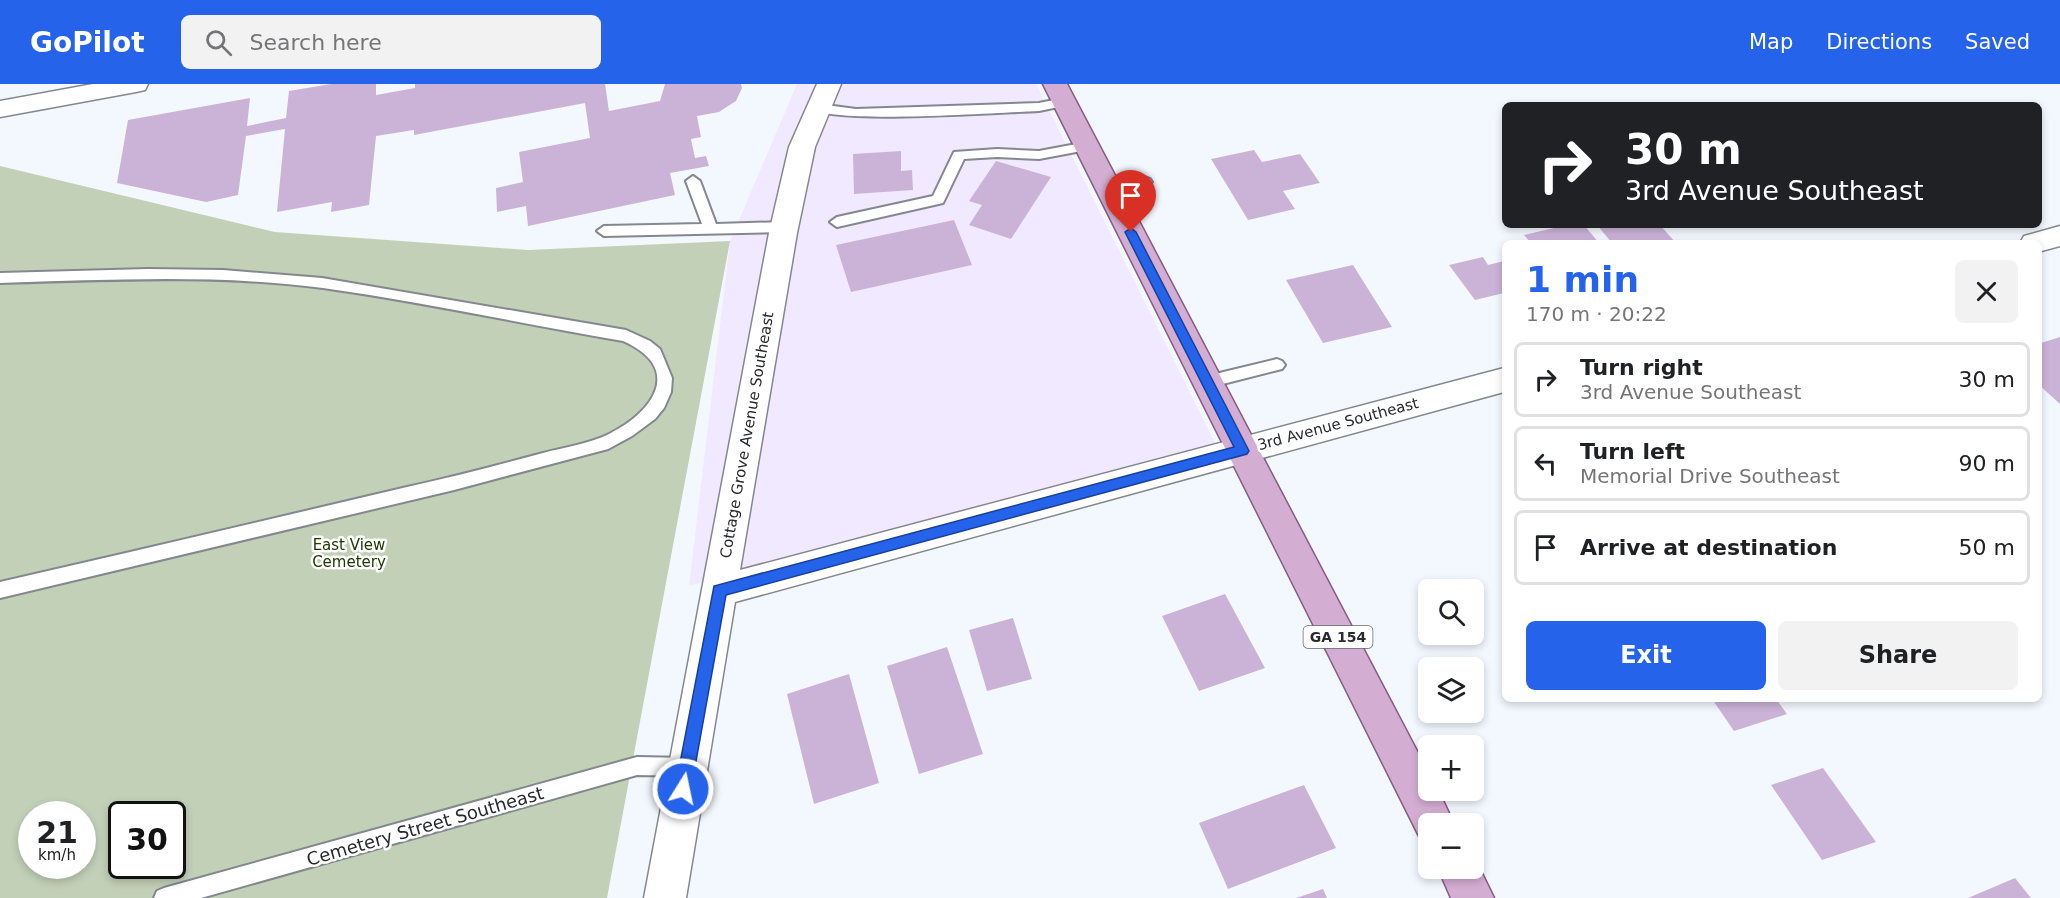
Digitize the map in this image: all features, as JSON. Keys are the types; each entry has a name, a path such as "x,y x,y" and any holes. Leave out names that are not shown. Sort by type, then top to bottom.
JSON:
{"main road":[{"name":"GA 154","path":"1060,93 1428,813"},
{"path":"1464,879 1473,898"}],"street":[{"path":"0,109 136,84"},
{"name":"Cottage Grove Avenue Southeast","path":"665,898 784,227 802,147 824,96"},
{"path":"2042,241 2060,236"},
{"name":"3rd Avenue Southeast","path":"719,591 1502,381"}],"lane":[{"path":"824,96 856,113 1039,107 1060,93"},
{"path":"837,222 938,200 959,155 997,153 1039,155 1086,146"},
{"path":"693,181 711,229"},
{"path":"1109,190 1144,182"},
{"path":"604,231 784,227"},
{"path":"0,278 148,274 223,275 322,283 626,336 654,351 664,372 664,391 654,410 624,435 602,444 454,483 0,590"},
{"path":"1207,382 1277,364"},
{"name":"Cemetery Street Southeast","path":"165,898 637,766 687,767"}],"shaded area":[{"path":"797,84 1036,84 1217,447 689,586 730,241"}],"green space":[{"name":"East View Cemetery","path":"0,166 275,232 528,250 730,241 607,898 0,898"}],"building":[{"path":"331,84 376,84 376,95 415,88 415,84 605,84 609,111 660,101 665,84 741,84 742,88 736,101 719,112 697,116 701,137 691,139 695,158 706,156 709,166 670,173 675,195 528,226 526,206 497,212 496,188 523,182 519,152 590,138 585,103 414,135 414,130 376,136 369,205 331,212 332,202 277,212 285,129 246,136 238,195 206,202 117,183 128,120 250,98 247,126 286,118 289,91"},
{"path":"1254,150 1262,162 1300,154 1320,183 1283,191 1295,209 1248,220 1211,159"},
{"path":"901,151 901,171 912,170 913,190 854,194 853,154"},
{"path":"996,161 1051,177 1011,239 969,225 982,205 969,201"},
{"path":"954,220 972,265 851,292 836,245"},
{"path":"1554,228 1586,228 1596,240 1528,240 1524,235"},
{"path":"1600,228 1663,228 1673,240 1610,240"},
{"path":"1483,257 1488,265 1502,262 1502,293 1475,300 1449,265"},
{"path":"1353,265 1392,327 1323,343 1286,280"},
{"path":"2060,337 2060,404 2042,388 2042,343"},
{"path":"1225,594 1265,668 1199,691 1162,616"},
{"path":"1013,618 1032,679 987,691 969,630"},
{"path":"947,647 983,754 919,774 887,666"},
{"path":"849,674 879,783 814,804 787,694"},
{"path":"1714,702 1778,702 1787,714 1734,731"},
{"path":"1823,768 1876,842 1822,860 1771,785"},
{"path":"1304,785 1336,848 1228,889 1199,823"},
{"path":"2015,878 2031,898 1968,898"},
{"path":"1323,889 1327,898 1296,898"}],"route":[{"path":"683,789 719,591 1242,451 1131,232"}]}
